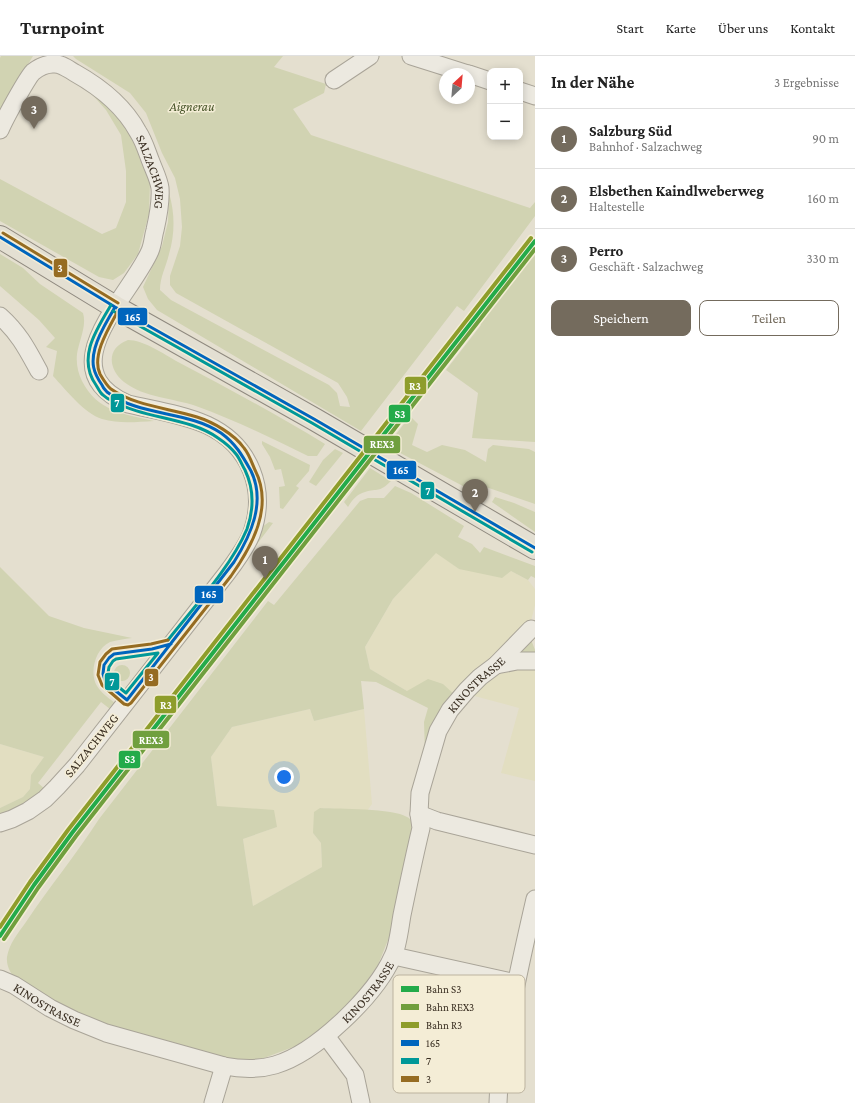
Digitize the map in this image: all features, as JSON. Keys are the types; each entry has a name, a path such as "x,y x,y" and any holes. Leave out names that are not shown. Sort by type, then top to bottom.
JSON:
{"main road":[{"path":"0,237 115,307 314,419 530,546"}],"street":[{"path":"334,80 370,56"},
{"path":"411,56 443,60 458,68"},
{"name":"SALZACHWEG","path":"0,130 32,73 45,65 54,64 61,65 107,95 117,104 138,131 160,188 158,218 150,250 115,307 98,339 92,356 92,364 98,381 109,394 118,400 128,404 202,423 224,435 245,457 255,482 257,497 255,521 245,547 227,573 77,765 45,799 28,811 0,823"},
{"path":"475,76 487,80"},
{"path":"523,92 535,96"},
{"path":"0,316 22,341 39,371"},
{"name":"KINOSTRASSE","path":"0,979 14,985 50,1008 106,1033 224,1066 242,1069 273,1066 288,1061 308,1049 326,1036 366,998 394,956 421,828 419,814 420,793 438,731 450,710 480,676 496,665 534,631"},
{"path":"496,665 517,661 535,661"},
{"path":"419,814 437,821 535,845"},
{"path":"518,975 535,899"},
{"path":"394,956 480,975"},
{"path":"326,1036 355,1075 361,1103"},
{"path":"213,1103 224,1066"},
{"path":"498,1093 498,1103"}],"shaded area":[{"path":"436,552 459,569 511,571 528,580 535,589 535,605 531,621 511,646 456,696 407,691 370,669 365,647 393,599"},
{"path":"535,665 535,781 501,773 519,708 467,694 492,672"},
{"path":"310,709 314,721 364,709 372,804 367,811 320,808 313,833 321,843 322,867 253,906 243,839 277,827 217,806 211,757 232,727"},
{"path":"0,744 44,757 31,775 30,789 23,797 0,808"}],"green space":[{"path":"1,56 33,56 0,111 0,58"},
{"name":"Aignerau","path":"73,56 283,56 274,67 326,84 324,93 293,109 311,135 530,208 535,202 535,216 464,311 457,306 361,431 157,310 148,299 143,287 162,246 168,222 169,193 173,216 173,231 171,246 162,276 160,290 171,300 329,385 337,393 340,406 350,407 347,397 338,383 176,293 170,285 170,276 180,246 182,227 180,199 175,178 162,153 146,113 130,93"},
{"path":"90,88 134,131 150,182 149,214 138,254 124,273 113,280 99,277 0,221 0,179 102,234 116,228 126,202 126,171 121,135 106,110 90,92"},
{"path":"535,250 535,442 472,438 478,393 446,370 481,325 478,322"},
{"path":"0,254 23,268 40,284 83,313 84,323 77,354 77,365 82,381 95,399 112,410 154,421 108,421 89,412 69,394 53,376 57,351 46,347 55,338 39,320 0,286"},
{"path":"128,340 140,342 153,348 325,444 317,456 308,456 210,411 187,403 150,395 132,387 119,377 112,365 113,353 116,348"},
{"path":"410,416 418,424 412,445 427,452 442,445 465,450 486,462 488,449 493,445 529,449 535,452 535,504 486,487 480,495 387,446"},
{"path":"262,441 310,465 309,471 296,486 299,488 283,509 280,508 279,487 285,486 281,469 275,470 270,457 262,444"},
{"path":"335,449 343,453 316,486 309,482 323,460"},
{"path":"370,468 391,481 381,489 360,494 348,507 344,502"},
{"path":"395,486 411,493 464,526 458,537 472,544 480,553 484,547 535,566 535,578 531,576 528,580 511,571 502,578 459,569 436,553 393,599 365,647 370,669 407,691 428,679 443,684 456,696 425,754 424,722 428,708 376,682 361,681 364,709 314,721 310,709 232,727 211,757 217,806 274,810 277,827 243,839 253,906 322,867 321,843 313,833 314,812 320,808 378,810 390,812 409,818 413,824 392,930 378,965 357,995 323,1027 296,1046 264,1058 249,1060 226,1059 108,1028 17,982 7,964 8,952 12,943 99,819 268,601 274,605 360,501 368,498 384,498"},
{"path":"495,497 535,512 535,532 492,502"},
{"path":"269,522 273,523 254,548 262,527"},
{"path":"0,567 49,616 84,628 132,638 110,642 105,645 97,656 95,662 94,675 97,686 116,704 110,709 101,702 38,783 46,790 33,800 0,816 0,808 23,797 30,789 31,775 44,757 0,744"},
{"path":"530,637 535,650 535,658 510,658"},
{"path":"122,665 128,667 130,673 128,679 122,681 116,679 114,673 116,667"}],"rail line":[{"name":"R3","path":"0,927 30,882 68,830 531,238"},
{"name":"S3","path":"0,936 34,885 72,833 535,241"},
{"name":"REX3","path":"4,939 38,888 76,836 535,249"}],"transit line":[{"name":"3","path":"3,233 118,303"},
{"name":"165","path":"0,237 115,307 314,419 535,548"},
{"name":"7","path":"111,305 95,334 88,354 88,365 91,375 101,393 108,399 125,407 194,426 218,438 239,458 250,484 252,499 251,514 247,529 240,543 222,572 168,640"},
{"name":"165","path":"115,307 99,337 94,353 93,363 95,372 104,389 120,400 134,406 193,420 221,433 235,446 245,460 251,471 257,494 257,506 251,530 234,562 127,700"},
{"name":"3","path":"119,309 103,341 98,358 100,374 108,386 120,395 141,403 197,417 223,429 235,438 246,450 260,484 262,498 258,526 246,552 231,576 131,703 128,705 124,704 102,685 98,675 100,662 112,649 151,644 168,640"},
{"name":"7","path":"113,311 312,423 532,552"},
{"name":"165","path":"127,700 106,683 103,674 104,665 109,658 114,654 152,649 171,644"},
{"name":"7","path":"158,653 126,693 110,680 108,673 109,667 116,659 158,653"}],"place":[{"name":"Perro","path":"34,129"},
{"name":"Elsbethen Kaindlweberweg","path":"475,512"},
{"name":"Salzburg Süd","path":"265,579"}]}
